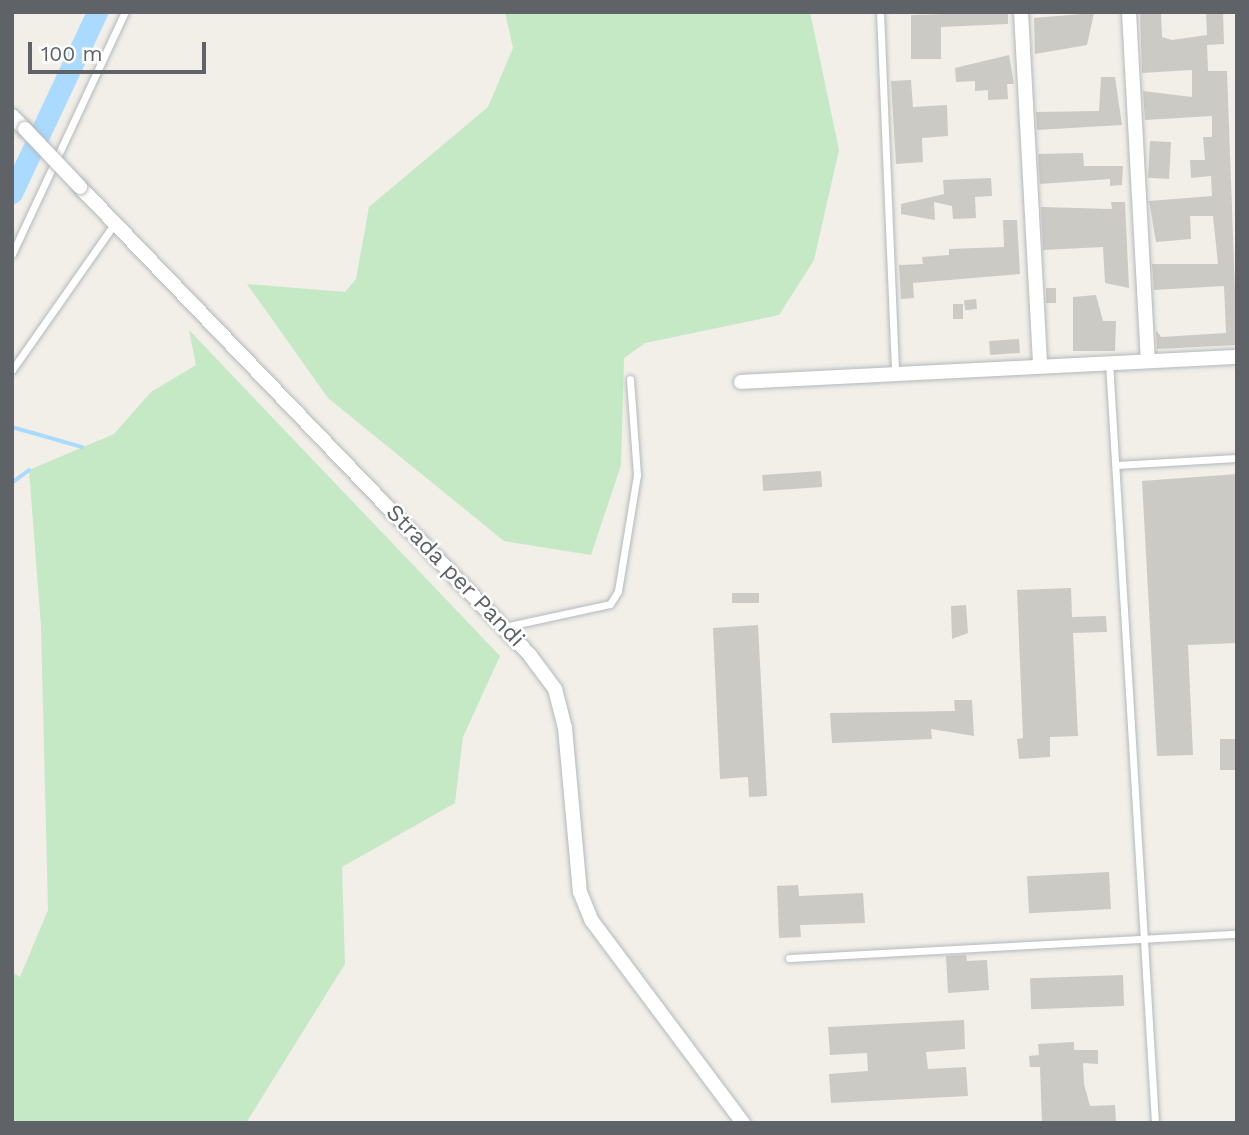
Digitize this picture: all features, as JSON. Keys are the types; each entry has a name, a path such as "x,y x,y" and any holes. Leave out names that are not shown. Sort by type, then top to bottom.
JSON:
{"street":[{"path":"1021,12 1040,364"},
{"path":"1129,12 1148,360"},
{"name":"Strada per Pandi","path":"12,116 397,515 503,627 555,689 565,728 580,892 592,921 743,1123"},
{"path":"740,382 1040,364 1237,357"}],"lane":[{"path":"12,254 125,12"},
{"path":"880,12 895,373"},
{"path":"12,370 115,223"},
{"path":"1109,361 1155,1123"},
{"path":"503,627 610,604 618,592 637,475 630,379"},
{"path":"1116,465 1237,458"},
{"path":"789,958 1237,934"}],"green space":[{"path":"505,12 810,12 839,150 814,260 779,315 645,343 624,358 621,465 591,555 504,541 328,398 247,284 345,292 356,279 369,207 488,107 513,48"},
{"path":"189,330 500,656 463,737 455,803 342,867 345,964 246,1123 12,1123 12,972 20,977 48,910 41,626 29,470 114,434 151,392 196,365"}],"building":[{"path":"1008,12 1008,24 941,27 941,59 911,59 911,15"},
{"path":"1140,12 1161,12 1162,37 1172,40 1207,35 1206,12 1223,12 1224,44 1207,45 1208,71 1227,71 1237,345 1157,349 1156,330 1161,337 1226,333 1224,286 1154,290 1152,264 1218,264 1213,216 1190,216 1191,239 1156,242 1149,201 1212,196 1211,176 1191,178 1190,160 1205,160 1203,137 1212,137 1212,116 1145,120 1143,91 1192,97 1192,70 1142,73"},
{"path":"1094,13 1087,45 1035,54 1034,18"},
{"path":"1009,55 1014,84 1007,84 1008,99 988,100 988,90 975,91 975,81 956,82 955,68"},
{"path":"1101,77 1115,77 1122,125 1037,130 1036,112 1099,111"},
{"path":"911,80 913,107 947,105 948,136 922,138 923,162 896,164 891,81"},
{"path":"1150,141 1171,142 1169,179 1148,178"},
{"path":"1083,153 1084,166 1123,166 1122,185 1110,186 1110,179 1040,184 1038,154"},
{"path":"991,178 992,196 975,197 976,218 953,219 952,206 934,202 935,220 901,214 901,204 944,194 943,180"},
{"path":"1111,202 1125,202 1129,288 1105,283 1103,247 1043,250 1041,207 1112,209"},
{"path":"1003,220 1017,220 1020,274 913,283 914,298 901,299 899,265 923,264 922,257 949,255 949,249 1004,247"},
{"path":"1046,288 1056,288 1056,303 1046,303"},
{"path":"1096,295 1103,321 1116,321 1115,351 1073,351 1073,297"},
{"path":"976,299 977,309 965,310 964,300"},
{"path":"953,304 963,304 963,319 953,319"},
{"path":"1019,339 1020,353 990,355 989,341"},
{"path":"821,471 822,487 763,491 762,475"},
{"path":"1237,474 1237,643 1188,645 1193,755 1157,756 1142,481"},
{"path":"1071,588 1072,617 1106,616 1107,632 1073,633 1078,736 1050,737 1050,757 1019,759 1017,739 1023,738 1017,590"},
{"path":"732,593 759,593 759,603 732,603"},
{"path":"966,605 968,633 952,639 951,606"},
{"path":"758,625 767,796 749,797 748,777 720,779 713,628"},
{"path":"954,700 972,700 974,736 931,729 932,739 832,743 830,713 955,711"},
{"path":"1220,739 1237,739 1237,770 1220,770"},
{"path":"1109,872 1111,909 1029,913 1027,876"},
{"path":"798,885 799,896 863,893 865,923 800,925 801,937 779,938 777,886"},
{"path":"966,955 967,961 987,960 989,990 948,993 946,956"},
{"path":"1123,975 1124,1006 1031,1009 1030,978"},
{"path":"964,1020 965,1049 926,1052 928,1069 966,1067 968,1096 831,1103 829,1074 868,1071 867,1053 830,1055 828,1027"},
{"path":"1074,1042 1074,1050 1098,1050 1098,1064 1083,1063 1084,1084 1090,1106 1115,1105 1116,1123 1042,1123 1040,1067 1030,1067 1029,1056 1039,1055 1038,1044"}],"waterway":[{"path":"12,193 97,12"},
{"path":"12,427 82,447"},
{"path":"12,483 29,470"}]}
